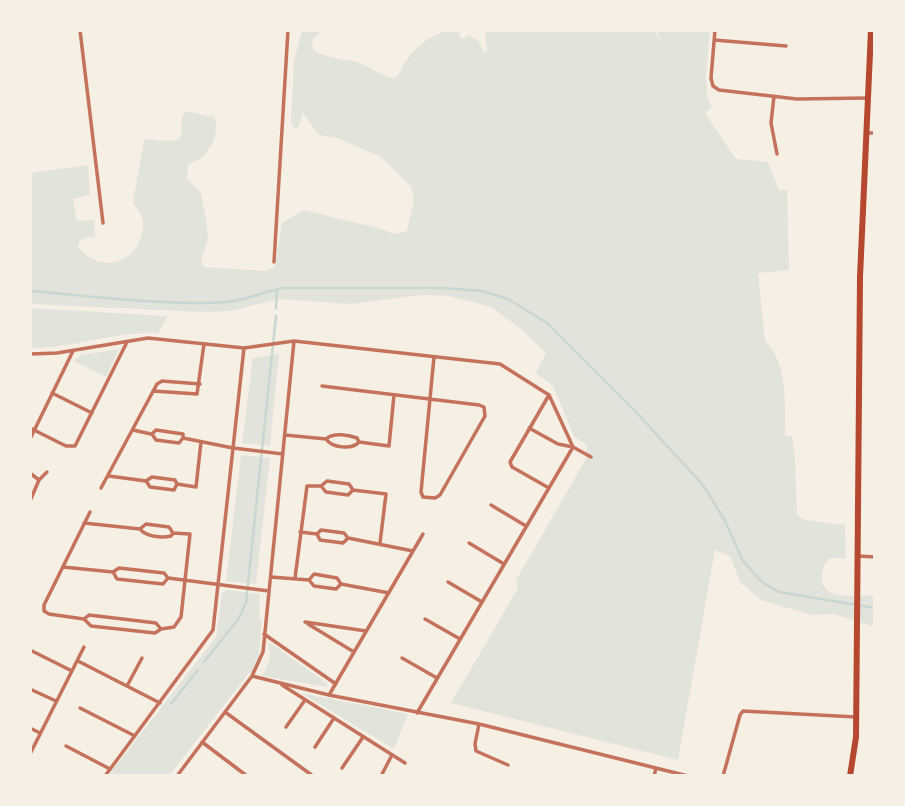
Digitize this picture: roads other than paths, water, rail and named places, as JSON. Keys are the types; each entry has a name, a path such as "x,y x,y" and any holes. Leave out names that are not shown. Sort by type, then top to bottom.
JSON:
{"main road":[{"path":"850,776 856,717 860,277 868,98 873,58 871,30"}],"street":[{"path":"80,30 103,223"},
{"path":"274,262 288,30"},
{"path":"715,30 711,78 715,88 723,92 868,98"},
{"path":"714,40 786,46"},
{"path":"774,96 771,123 777,154"},
{"path":"866,133 875,133"},
{"path":"30,354 73,351 151,338 244,348 294,341 503,365 549,395 573,447"},
{"path":"178,776 261,660 294,341"},
{"path":"32,429 72,447 76,444 127,342"},
{"path":"153,391 194,395 198,393 204,344"},
{"path":"105,776 212,634 244,348"},
{"path":"30,439 32,429 73,351"},
{"path":"322,386 394,395 430,399 479,405 484,407 486,412 440,495 429,499 423,497 421,492 430,399 434,357"},
{"path":"101,488 157,384 162,381 200,383"},
{"path":"52,393 92,413"},
{"path":"326,439 333,434 353,436 359,442 389,446 394,395"},
{"path":"549,395 510,464 549,488"},
{"path":"529,428 558,444 573,447 591,457"},
{"path":"152,434 156,429 179,432 183,434 183,438"},
{"path":"133,430 152,434 156,440 179,443 183,438"},
{"path":"285,435 326,439 333,445 351,447 359,442"},
{"path":"183,438 283,454"},
{"path":"177,485 195,487 201,441"},
{"path":"417,713 573,447"},
{"path":"30,501 39,480 47,472"},
{"path":"30,473 39,480"},
{"path":"108,476 146,481 152,477 175,480 177,485"},
{"path":"146,481 150,487 174,490 177,485"},
{"path":"295,578 307,486 321,486 327,481 349,484 353,490 386,494 380,543"},
{"path":"321,486 326,492 348,495 353,490"},
{"path":"491,505 526,526"},
{"path":"85,523 140,529 146,534 166,537 173,533 190,534 181,617 174,627 161,629 155,634 91,626 84,619 44,611 44,605 90,512"},
{"path":"140,529 146,524 169,527 173,533"},
{"path":"300,532 317,534 321,530 344,533 348,538 413,551"},
{"path":"317,534 320,540 343,543 348,538"},
{"path":"329,695 422,534"},
{"path":"469,544 504,564"},
{"path":"856,556 875,557"},
{"path":"63,567 113,572 118,568 164,573 168,578 270,591"},
{"path":"113,572 117,579 163,584 168,578"},
{"path":"309,580 314,574 337,578 341,584 388,593"},
{"path":"271,577 309,580 314,586 336,589 341,584"},
{"path":"448,582 482,602"},
{"path":"84,619 89,615 143,622 156,624 161,629"},
{"path":"425,620 460,639"},
{"path":"354,652 304,622 366,631"},
{"path":"264,634 336,684"},
{"path":"30,754 84,647"},
{"path":"30,650 72,671"},
{"path":"127,686 142,658"},
{"path":"402,658 438,678"},
{"path":"77,660 160,703"},
{"path":"252,676 329,695 479,724 688,776"},
{"path":"277,682 405,763"},
{"path":"30,689 56,701"},
{"path":"286,727 305,700"},
{"path":"80,708 135,736"},
{"path":"723,776 743,711 856,717"},
{"path":"225,712 313,776"},
{"path":"315,747 334,718"},
{"path":"479,724 476,751 508,765"},
{"path":"30,728 40,733"},
{"path":"342,768 363,737"},
{"path":"202,743 247,776"},
{"path":"66,746 110,769"},
{"path":"380,776 392,755"},
{"path":"654,776 656,768"}],"waterway":[{"path":"30,291 152,302 202,303 233,301 283,288 443,288 482,291 508,299 547,323 635,411 703,485 725,521 743,561 762,582 779,592 875,608"},
{"path":"276,308 277,290"},
{"path":"204,662 239,618 246,602 276,316"},
{"path":"171,704 198,670"}]}
